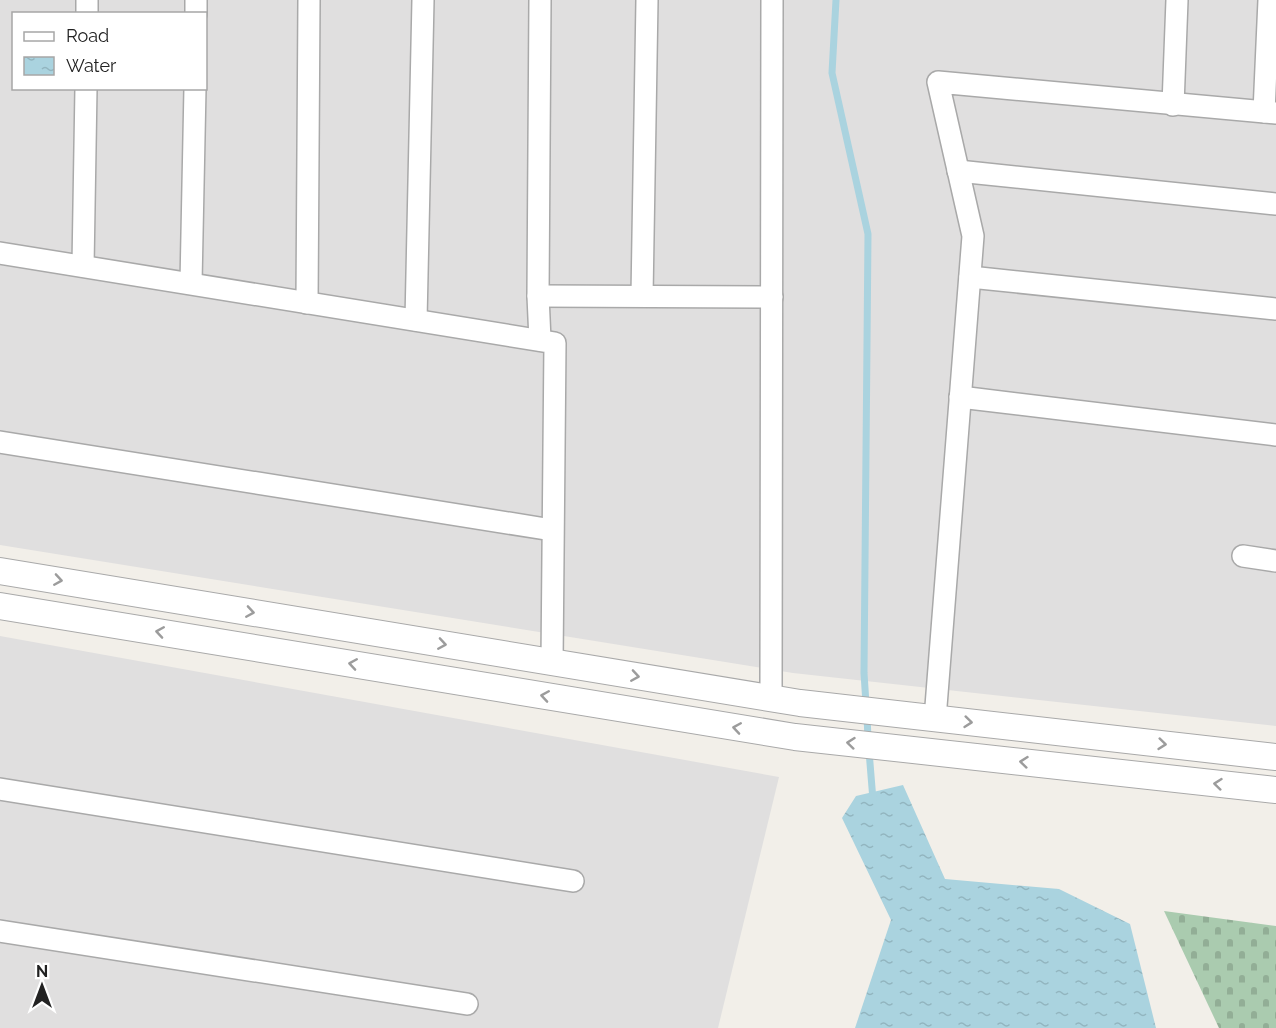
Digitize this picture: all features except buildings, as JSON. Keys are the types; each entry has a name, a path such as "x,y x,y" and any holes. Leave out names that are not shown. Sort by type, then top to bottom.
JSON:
{"street":[{"path":"307,303 309,0"},
{"path":"416,320 423,0"},
{"path":"540,0 538,296 540,340"},
{"path":"642,296 647,0"},
{"path":"771,699 772,0"},
{"path":"1173,105 1177,0"},
{"path":"923,717 960,397 973,236 938,82 1270,112 1269,0"},
{"path":"83,266 86,90"},
{"path":"191,283 195,90"},
{"path":"958,171 1276,204"},
{"path":"0,252 555,343 552,662"},
{"path":"970,277 1276,309"},
{"path":"538,296 772,297"},
{"path":"960,397 1276,435"},
{"path":"0,442 552,530"},
{"path":"1243,556 1276,561"},
{"path":"0,571 771,699 1276,757"},
{"path":"0,606 795,737 1276,790"},
{"path":"0,789 573,881"},
{"path":"0,931 467,1004"}],"shaded area":[{"path":"0,0 1276,0 1276,726 793,673 0,545"},
{"path":"0,636 779,777 718,1028 0,1028"}],"green space":[{"path":"1164,911 1276,926 1276,1028 1219,1028"}],"water":[{"path":"903,785 945,879 1059,889 1130,924 1156,1028 855,1028 891,920 842,818 856,796"}],"waterway":[{"path":"836,0 832,73 868,234 864,673 866,704"},
{"path":"867,715 868,740"},
{"path":"869,751 873,800"}]}
